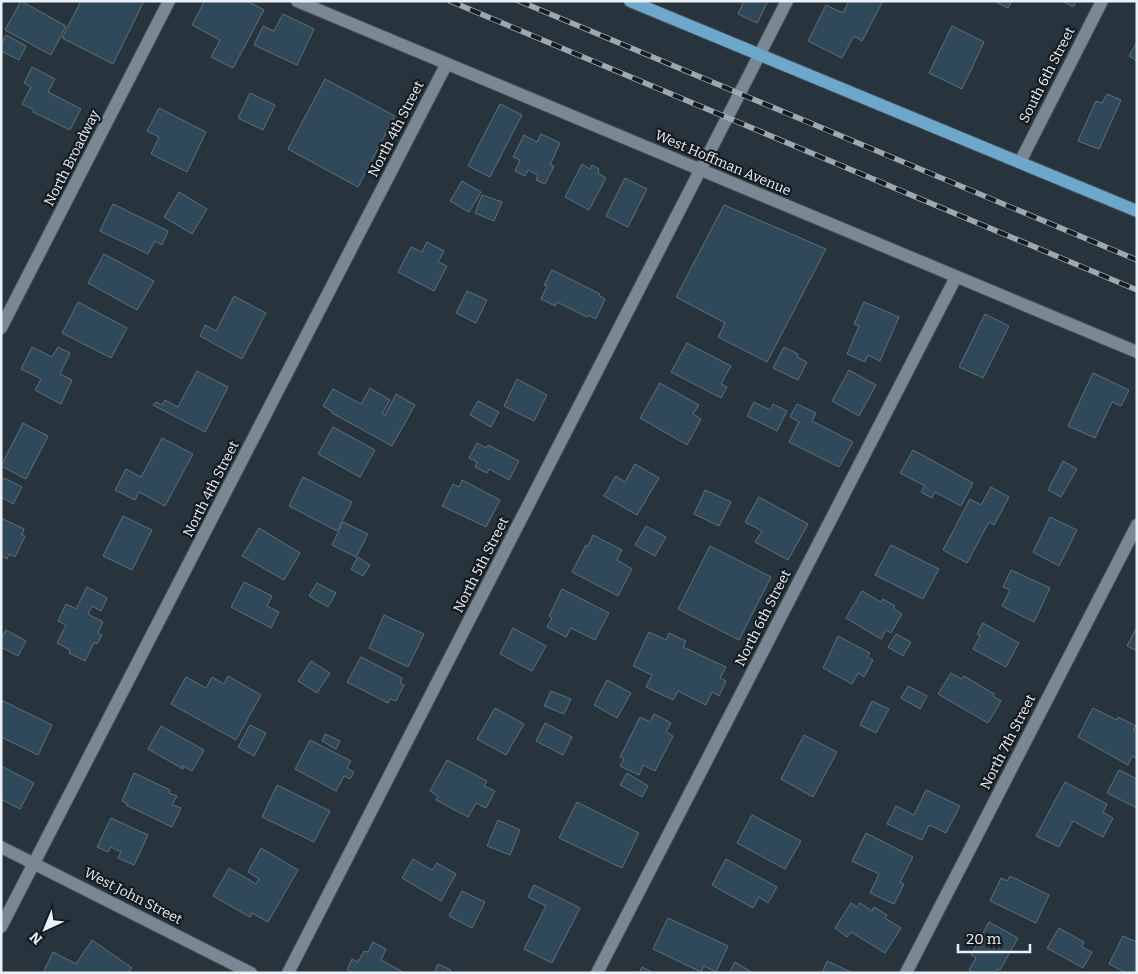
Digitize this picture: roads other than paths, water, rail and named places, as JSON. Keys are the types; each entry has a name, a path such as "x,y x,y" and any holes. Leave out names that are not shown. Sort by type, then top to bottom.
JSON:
{"main road":[{"path":"630,1 1137,211"}],"street":[{"name":"North Broadway","path":"1,328 169,1"},
{"name":"West Hoffman Avenue","path":"297,1 446,65 1137,352"},
{"name":"North 5th Street","path":"288,973 787,1"},
{"name":"South 6th Street","path":"1020,162 1102,1"},
{"name":"North 4th Street","path":"1,927 446,65"},
{"name":"North 6th Street","path":"597,973 956,277"},
{"name":"North 7th Street","path":"906,973 1137,525"},
{"name":"West John Street","path":"1,847 251,973"}],"railway":[{"path":"450,1 1137,290"},
{"path":"519,1 1137,260"}]}
